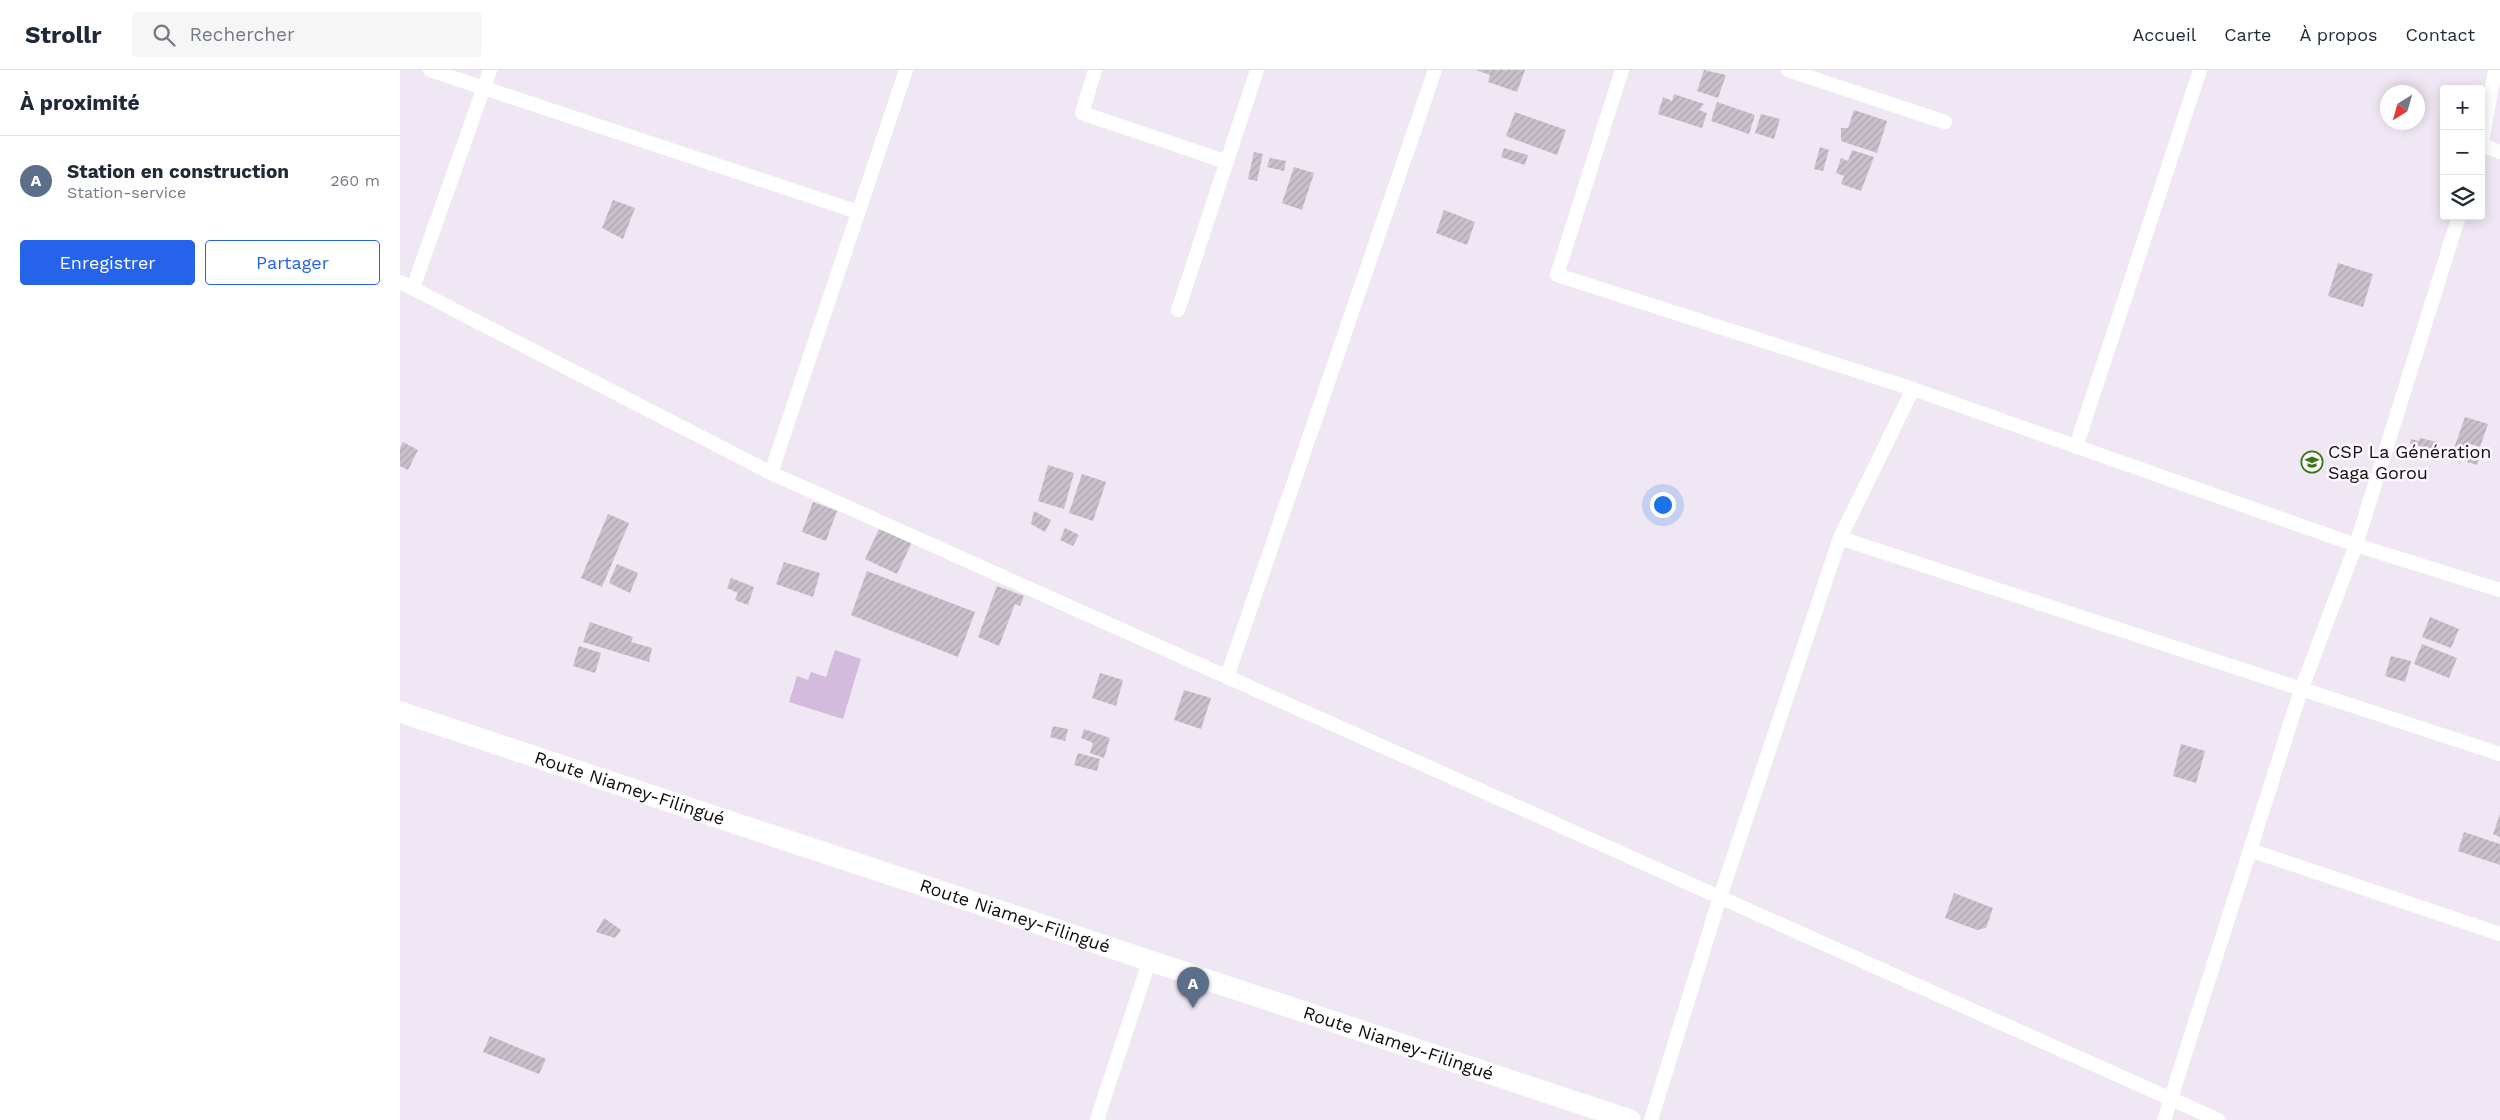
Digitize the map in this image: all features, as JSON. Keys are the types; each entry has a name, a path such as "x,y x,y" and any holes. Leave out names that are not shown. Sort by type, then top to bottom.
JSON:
{"main road":[{"name":"Route Niamey-Filingué","path":"400,712 1630,1120"}],"street":[{"path":"430,70 858,212"},
{"path":"413,288 490,70"},
{"path":"771,472 906,70"},
{"path":"1095,70 1082,113 1227,162"},
{"path":"1178,310 1257,70"},
{"path":"1227,677 1435,70"},
{"path":"1622,70 1557,275 1913,389 2356,545 2500,590"},
{"path":"1788,70 1946,122"},
{"path":"2076,447 2200,70"},
{"path":"2485,130 2495,70"},
{"path":"2485,147 2500,152"},
{"path":"2164,1120 2302,690 2356,545 2459,220"},
{"path":"400,282 771,472 2218,1120"},
{"path":"1652,1120 1720,897 1840,538 1913,389"},
{"path":"1840,538 2500,754"},
{"path":"2250,850 2500,934"},
{"path":"1097,1120 1149,962"}],"shaded area":[{"path":"835,650 861,659 843,719 789,702 797,676 808,680 811,672 826,677"}],"building":[{"path":"1476,70 1525,70 1517,92 1488,82 1490,75"},
{"path":"1704,70 1726,75 1718,98 1697,91"},
{"path":"1674,94 1704,104 1699,110 1707,113 1702,128 1658,114 1663,97 1672,101"},
{"path":"1717,102 1755,115 1749,134 1711,121"},
{"path":"1854,110 1887,121 1877,153 1841,141 1841,128 1848,128"},
{"path":"1515,112 1566,130 1557,155 1506,136"},
{"path":"1761,114 1780,119 1774,139 1755,133"},
{"path":"1820,147 1829,150 1823,171 1814,169"},
{"path":"1504,148 1528,155 1525,165 1501,157"},
{"path":"1852,150 1874,157 1861,191 1841,184 1844,176 1836,173 1841,158 1848,161"},
{"path":"1254,152 1263,154 1257,181 1248,179"},
{"path":"1270,158 1286,161 1284,171 1267,167"},
{"path":"1294,167 1314,173 1302,210 1282,203"},
{"path":"613,200 635,208 623,239 602,228"},
{"path":"1444,210 1475,222 1467,245 1436,233"},
{"path":"2338,263 2373,274 2363,307 2328,296"},
{"path":"2465,417 2488,424 2480,447 2464,442 2470,444 2466,458 2452,454"},
{"path":"2420,438 2437,442 2435,450 2410,444 2411,439 2419,441"},
{"path":"403,442 418,450 408,470 400,466 400,448"},
{"path":"2472,449 2481,452 2477,465 2467,462"},
{"path":"1048,465 1074,473 1064,509 1038,501"},
{"path":"1082,474 1106,482 1093,521 1069,513"},
{"path":"813,502 837,511 826,541 802,532"},
{"path":"1034,511 1051,520 1045,532 1031,524"},
{"path":"608,514 629,523 602,587 581,578"},
{"path":"880,527 912,542 897,574 865,559"},
{"path":"1065,528 1079,535 1073,546 1060,540"},
{"path":"784,562 820,573 813,597 776,584"},
{"path":"617,564 638,573 630,593 609,583"},
{"path":"867,571 975,612 958,657 851,615"},
{"path":"731,578 754,587 748,605 735,600 738,593 727,588"},
{"path":"997,586 1024,596 1020,606 1015,604 999,646 978,637"},
{"path":"2430,617 2459,629 2451,648 2422,637"},
{"path":"590,622 633,637 631,642 652,648 649,662 583,642"},
{"path":"2422,644 2457,658 2449,678 2414,664"},
{"path":"579,646 601,653 595,673 573,666"},
{"path":"2391,656 2411,661 2405,682 2385,676"},
{"path":"1100,673 1123,680 1116,706 1092,698"},
{"path":"1184,690 1211,698 1201,729 1174,720"},
{"path":"1053,726 1068,729 1065,741 1050,737"},
{"path":"1084,729 1110,738 1104,758 1090,753 1093,743 1081,738"},
{"path":"2181,744 2205,751 2196,783 2173,776"},
{"path":"1078,753 1100,759 1097,771 1074,765"},
{"path":"2500,814 2500,837 2493,834"},
{"path":"2464,832 2500,844 2500,865 2458,851"},
{"path":"1954,893 1993,908 1986,928 1977,930 1945,918"},
{"path":"604,918 621,930 615,938 596,932"},
{"path":"490,1036 546,1059 539,1074 483,1052"}],"place":[{"name":"CSP La Génération Saga Gorou","path":"2312,462"},
{"name":"Station en construction","path":"1193,1008"}]}
